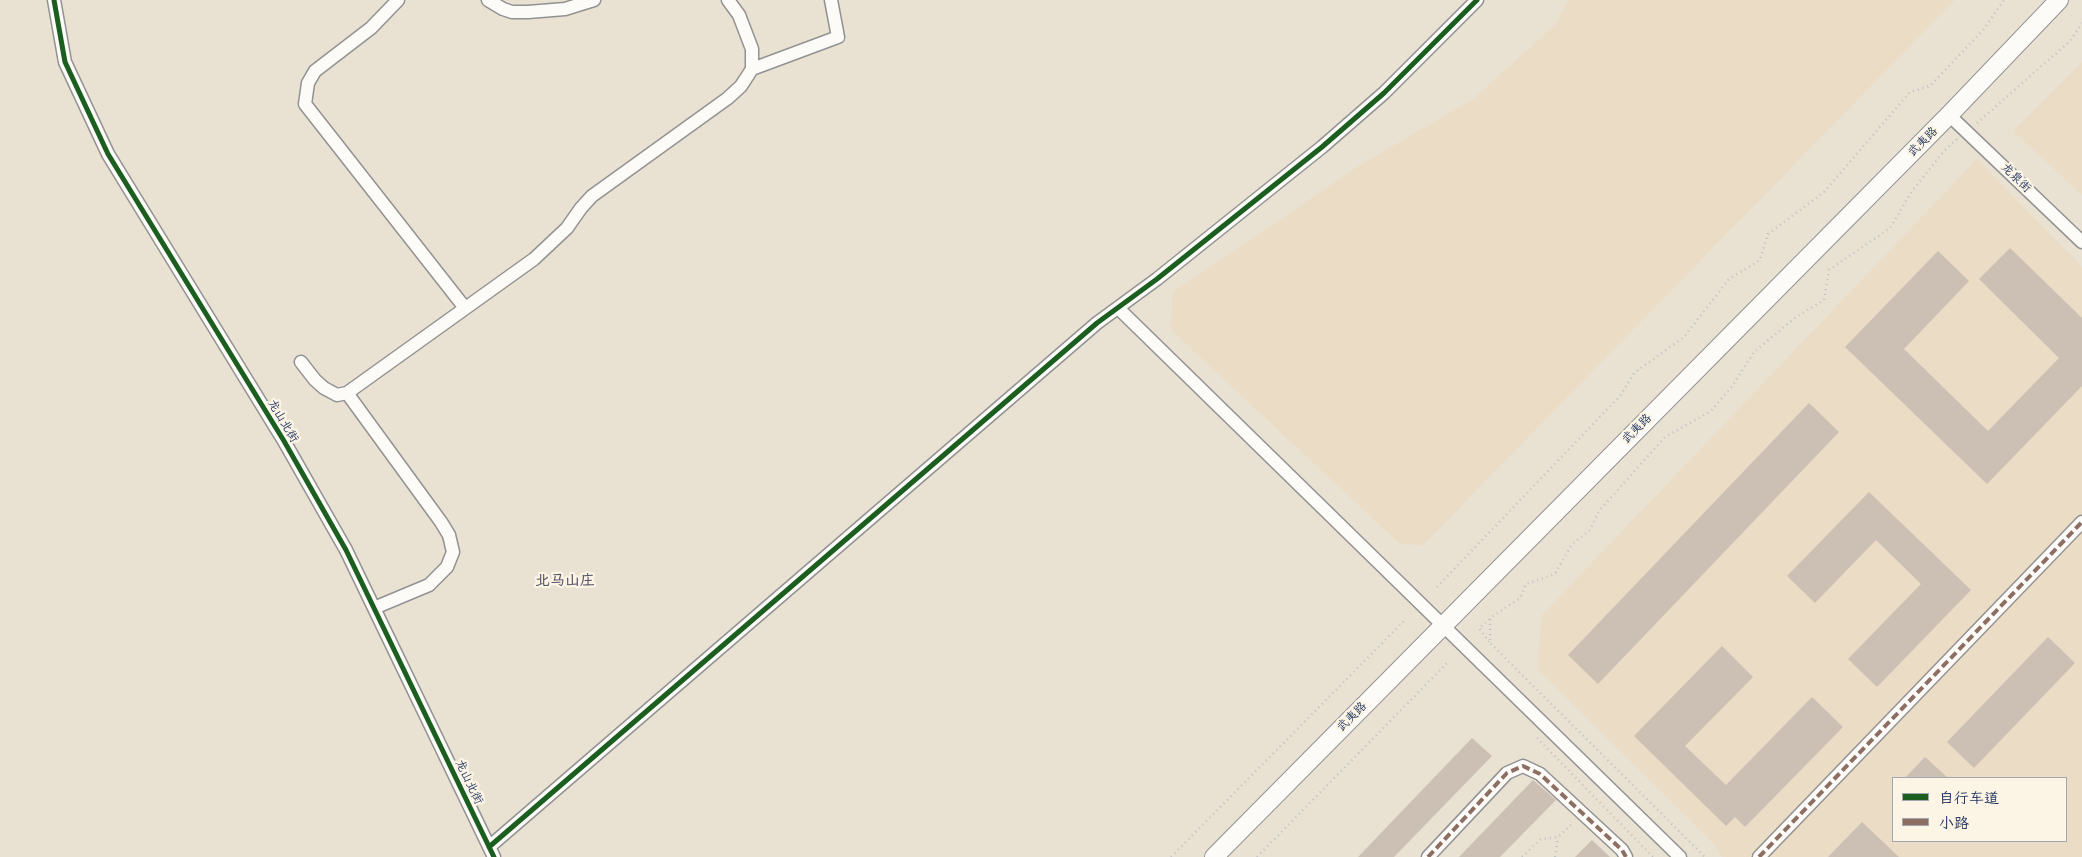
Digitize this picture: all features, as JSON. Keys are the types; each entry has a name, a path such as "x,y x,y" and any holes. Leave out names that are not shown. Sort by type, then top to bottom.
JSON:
{"main road":[{"name":"武夷路","path":"1214,857 1949,115 2059,0"}],"street":[{"name":"龙山北街","path":"54,0 65,62 108,154 289,450 346,550 491,852"},
{"path":"488,0 502,9 512,12 528,12 565,9 594,0"},
{"path":"301,362 324,388 337,394 347,393 546,248 567,228 592,196 728,98 741,86 752,69 752,49 739,15 728,0"},
{"path":"752,69 838,37 831,0"},
{"path":"491,852 1089,330 1157,279 1350,123 1384,93 1476,0"},
{"path":"396,1 371,28 315,71 308,83 305,104 465,308"},
{"name":"龙泉街","path":"1949,115 2082,242"},
{"path":"1118,308 1680,857"},
{"path":"347,393 441,522 449,535 453,552 447,567 429,585 374,608"},
{"path":"1759,857 2082,522"},
{"path":"1428,857 1507,773 1523,766 1540,774 1622,850 1626,857"}],"path":[{"path":"1437,587 1620,396 1634,373 1684,337 1729,279 1760,260 1768,234 1824,192 1910,92 1930,86 1984,28 2004,0"},
{"path":"1704,856 1490,643 1479,628 1490,618 1520,598 1526,584 1555,574 1572,544 1590,530 1598,510 1665,437 1711,411 1732,385 1754,352 1796,317 1824,300 1829,270 1890,228 1912,191 1944,150 2070,41 2082,23"},
{"path":"1171,857 1406,618"},
{"path":"1490,618 1490,643"},
{"path":"1257,857 1447,663"},
{"path":"1530,732 1653,857"},
{"path":"1555,857 1558,837 1582,813"},
{"path":"1522,857 1541,839 1558,837"}],"shaded area":[{"path":"1568,0 1955,0 1423,545 1400,544 1170,329 1173,292 1357,167 1473,99 1556,24"},
{"path":"2082,62 2082,195 2013,131"},
{"path":"1977,159 2082,267 2082,857 1722,857 1714,844 1537,669 1542,615"}],"building":[{"path":"2010,248 2082,318 2082,386 1987,484 1845,347 1938,251 1969,281 1904,349 1988,431 2059,358 1979,279"},
{"path":"1809,403 1839,432 1598,684 1568,655"},
{"path":"1869,492 1971,590 1877,687 1848,659 1921,584 1876,540 1815,603 1787,576"},
{"path":"2048,637 2075,663 1974,768 1947,742"},
{"path":"1722,646 1753,677 1685,746 1726,785 1812,697 1843,727 1745,827 1735,817 1726,826 1634,736"},
{"path":"1472,738 1492,756 1394,857 1358,857"},
{"path":"1925,757 1947,777 1906,777"},
{"path":"1533,780 1556,800 1500,857 1459,857"},
{"path":"1862,822 1899,857 1828,857"},
{"path":"1592,840 1610,857 1575,857"}],"marked path":[{"path":"1759,857 2082,522"},
{"path":"1428,857 1507,773 1523,766 1540,774 1622,850 1626,857"}],"cycle path":[{"path":"54,0 65,62 108,154 284,441 346,550 494,857"},
{"path":"489,847 1097,323 1157,279 1322,147 1384,93 1477,0"}],"district":[{"name":"北马山庄","path":"565,581"}]}
